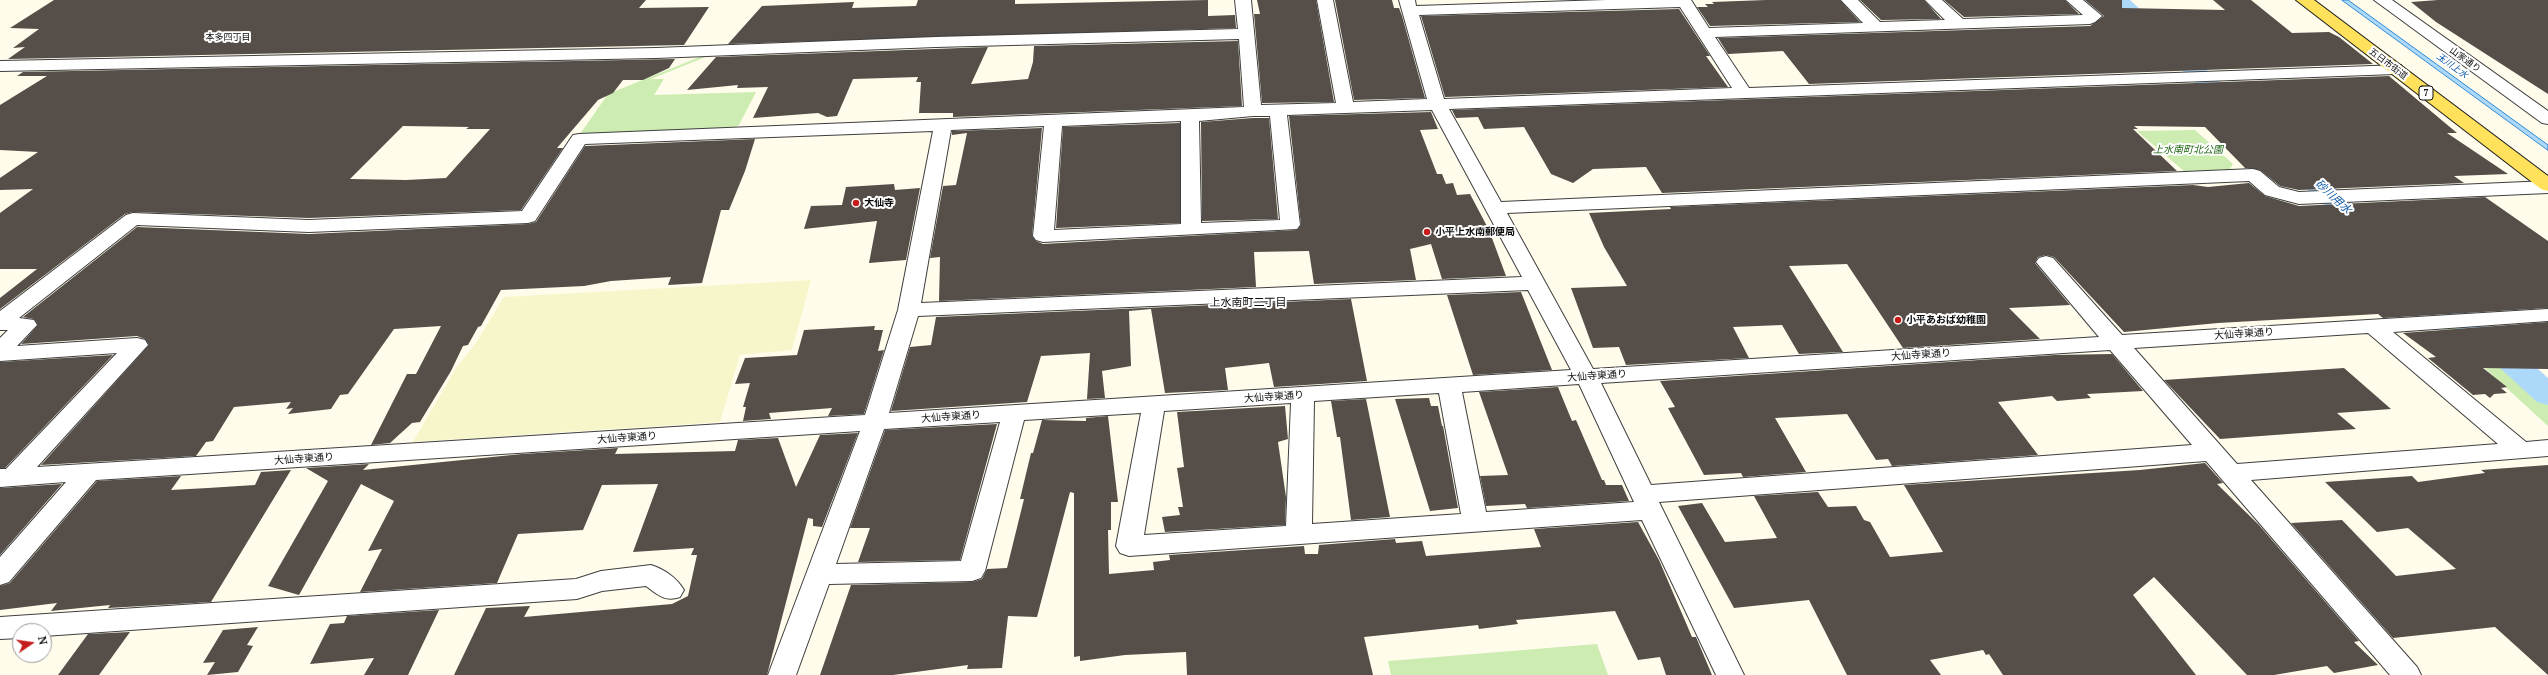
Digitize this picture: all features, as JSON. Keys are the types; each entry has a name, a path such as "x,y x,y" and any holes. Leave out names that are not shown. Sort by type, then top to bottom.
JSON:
{"main road":[{"name":"五日市街道","path":"2304,0 2548,186"}],"street":[{"path":"1243,0 1253,111"},
{"path":"1325,0 1345,107"},
{"path":"1849,0 1876,27"},
{"path":"1933,0 1959,24"},
{"path":"1704,33 2090,19 2094,16 2074,0"},
{"name":"山家通り","path":"2382,0 2548,119"},
{"path":"1730,675 1586,376 1437,103 1409,5 1684,1 1744,93"},
{"path":"0,66 656,54 936,42 1246,34"},
{"path":"0,322 133,219 309,226 528,217 579,139 943,123 1233,114 1253,111 1437,103 2211,75 2395,70"},
{"path":"1054,119 1042,236 1290,225 1278,110"},
{"path":"1190,115 1190,229"},
{"path":"782,675 875,422 909,310 943,123"},
{"path":"2235,162 2245,166 2272,191 2299,198 2548,186"},
{"path":"1494,208 2253,175"},
{"path":"2046,262 2407,675"},
{"path":"909,310 1534,283"},
{"name":"大仙寺東通り","path":"6,478 2548,315"},
{"path":"0,322 26,325 0,350"},
{"path":"2373,326 2521,451"},
{"path":"0,354 137,345 6,478"},
{"path":"1449,385 1476,521"},
{"path":"1299,533 1303,395"},
{"path":"1154,404 1129,546 1476,521 1646,502 2212,452"},
{"path":"820,574 972,571 1014,413"},
{"path":"2231,473 2548,448"},
{"path":"0,575 88,473"},
{"path":"0,628 503,595 577,589 601,581 651,576 670,590"}],"green space":[{"path":"702,56 708,56 651,79 664,79 654,95 756,92 739,125 734,128 580,134 608,94"},
{"name":"上水南町北公園","path":"2195,130 2233,164 2230,169 2185,172 2137,131"},
{"path":"811,280 792,350 740,355 720,422 413,442 456,368 475,344 504,297"},
{"path":"2462,324 2548,403 2548,426 2440,327"},
{"path":"1597,644 1608,675 1391,675 1388,661"}],"water":[{"path":"2342,0 2348,0 2548,145 2548,150"}],"building":[{"path":"54,0 646,0 639,8 709,7 684,45 8,59 25,47 13,48 39,29 10,28"},
{"path":"918,0 1015,0 1015,4 1208,0 1208,16 1235,15 1236,28 728,44 762,6 854,2 852,8 916,6"},
{"path":"1257,0 1316,0 1334,102 1262,103 1254,14 1260,14"},
{"path":"1335,0 1392,0 1394,8 1399,8 1402,16 1425,98 1354,100"},
{"path":"1840,0 1860,22 1710,26 1697,7 1708,7 1705,4 1714,4 1712,2"},
{"path":"1860,0 1924,0 1941,19 1881,20"},
{"path":"1944,0 2065,0 2079,14 1964,17"},
{"path":"2085,0 2122,0 2122,8 2225,10 2213,0 2251,0 2292,33 2329,32 2339,37 2373,64 1809,84 1783,51 1728,54 1718,38 2090,26 2104,16"},
{"path":"2438,0 2548,0 2548,94 2436,22 2411,2"},
{"path":"1679,9 1710,56 1706,56 1728,87 1445,97 1421,16"},
{"path":"1238,41 1242,106 953,117 953,113 919,113 921,82 916,82 918,77 853,79 837,116 827,117 818,113 753,118 768,87 737,88 738,85 687,90 716,57 988,47 971,84 1028,79 1033,62 1034,46"},
{"path":"675,59 669,68 643,80 623,80 613,93 598,100 557,148 563,148 521,210 309,218 133,212 125,214 0,309 0,298 37,269 0,269 0,213 33,189 0,190 0,178 38,152 0,150 0,105 47,76 17,76 23,72","holes":["403,126 469,127 466,129 490,129 446,178 406,180 350,179"]},
{"path":"2389,76 2457,133 2447,133 2508,174 2454,176 2464,183 2299,190 2280,186 2260,170 2245,168 2205,127 2134,126 2138,129 2133,129 2177,171 1662,193 1646,167 1593,169 1573,183 1551,174 1524,127 1484,129 1478,117 1456,118 1452,110"},
{"path":"1431,112 1438,129 1420,130 1437,174 1442,174 1446,184 1453,183 1457,195 1470,194 1489,230 1506,276 1442,279 1431,244 1410,249 1416,280 1314,284 1309,251 1254,252 1256,287 939,301 940,257 930,258 943,186 956,185 967,133 952,135 952,131 1042,128 1032,236 1036,241 1043,244 1297,230 1301,225 1289,116"},
{"path":"1269,118 1278,219 1202,221 1201,122"},
{"path":"1180,123 1180,223 1056,228 1063,127"},
{"path":"755,139 745,171 729,210 721,210 702,283 668,285 671,277 611,281 584,286 501,290 481,326 478,327 468,345 463,346 451,371 420,422 412,423 390,443 371,445 407,374 416,374 441,326 394,329 348,394 340,395 331,409 288,414 293,408 286,409 291,402 234,407 213,441 206,442 196,456 41,465 149,345 145,339 137,336 21,344 38,325 34,319 23,317 137,227 309,234 528,224 536,222 585,146"},
{"path":"2249,183 2265,196 2299,206 2485,197 2548,241 2548,308 2383,318 2378,314 2218,323 2124,332 2054,257 2046,255 2038,257 2035,263 2070,305 2009,308 2040,339 1903,348 1847,264 1789,266 1843,352 1799,354 1782,325 1733,327 1749,358 1626,365 1619,347 1593,348 1571,288 1627,286 1604,247 1589,213 1671,209 1670,207 2193,185 2208,187"},
{"path":"894,184 895,190 920,188 906,260 869,263 877,221 804,229 811,206 842,205 846,187"},
{"path":"1521,292 1552,370 1473,375 1447,295"},
{"path":"1351,299 1367,381 1274,387 1269,363 1225,368 1228,390 1165,393 1151,309 1129,311 1131,366 1102,371 1105,398 1087,399 1090,353 1041,356 1027,402 891,411 910,347 931,345 936,317"},
{"path":"2548,322 2548,369 2483,368 2507,387 2501,388 2507,393 2494,394 2490,398 2485,394 2473,395 2428,358 2436,357 2403,333"},
{"path":"875,326 874,330 883,330 878,351 884,350 864,414 828,416 832,408 769,413 771,419 743,421 746,407 743,407 750,383 735,384 745,358 797,355 804,330"},
{"path":"2112,354 2143,391 2087,394 2091,398 2057,401 2052,396 1998,402 2038,455 1892,466 1888,459 1876,460 1847,414 1775,418 1806,472 1743,477 1741,473 1704,475 1668,408 1675,407 1660,381 2055,355"},
{"path":"113,355 5,468 0,468 0,362"},
{"path":"2344,368 2391,409 2337,413 2356,429 2220,439 2164,380"},
{"path":"1558,387 1572,421 1576,420 1602,480 1604,480 1606,485 1622,485 1629,501 1527,508 1525,504 1486,506 1480,476 1508,475 1479,392"},
{"path":"1429,398 1431,406 1438,406 1458,508 1430,511 1395,399"},
{"path":"1366,399 1390,517 1351,520 1340,437 1337,437 1331,401"},
{"path":"1285,406 1288,439 1278,442 1286,497 1285,525 1165,532 1162,517 1180,515 1178,507 1183,507 1177,468 1184,467 1177,412"},
{"path":"1108,416 1118,502 1111,502 1111,530 1108,530 1109,574 1154,570 1153,562 1170,560 1169,555 1304,546 1305,554 1318,554 1319,545 1395,539 1396,543 1422,541 1426,556 1541,547 1534,529 1638,522 1659,560 1692,637 1696,637 1712,675 1666,675 1660,657 1638,660 1615,611 1516,620 1518,624 1479,629 1478,625 1364,637 1373,675 1187,675 1186,652 1125,655 1080,661 1080,656 1074,657 1074,493 1070,492 1037,617 1008,616 1002,668 967,669 968,665 893,675 820,675 851,585 972,582 982,579 987,569 1007,568 1024,499 1020,499 1031,453 1033,453 1042,420 1086,421 1086,418"},
{"path":"997,424 960,560 858,562 870,528 850,528 885,430"},
{"path":"858,433 822,527 813,526 813,519 808,518 767,675 454,675 486,608 530,606 524,617 672,604 688,596 697,555 691,555 694,548 633,552 658,484 602,485 583,530 518,534 497,583 360,592 382,549 368,551 394,501 361,484 299,595 268,586 328,481 306,468 369,464 363,470 522,454 618,448 615,454 735,451 738,440 778,438 796,487 820,435"},
{"path":"2205,463 2223,483 2217,484 2259,525 2359,641 2354,642 2378,665 2334,673 2327,666 2274,675 2247,675 2154,577 2133,595 2196,675 2003,675 1989,654 1986,655 1983,650 1930,660 1941,675 1847,675 1809,600 1734,608 1678,506 1702,503 1725,542 1777,538 1754,496 1818,492 1828,507 1856,506 1864,520 1870,522 1890,557 1943,552 1904,485 2140,470"},
{"path":"2548,465 2548,675 2495,627 2393,638 2291,523 2342,520 2396,576 2456,569 2408,528 2377,532 2325,482 2412,476 2418,482 2485,473 2481,470"},
{"path":"291,470 211,602 108,608 110,605 51,611 57,603 0,610 0,586 10,583 97,481 181,476 171,490 208,488 255,485 261,472"},
{"path":"62,484 0,555 0,488"},
{"path":"439,610 408,675 364,675 374,658 310,664 330,624 344,623 347,616"},
{"path":"258,627 247,645 253,646 238,672 207,675 215,662 203,663 223,630"},
{"path":"130,632 99,675 58,675 88,634"}],"waterway":[{"name":"砂川用水","path":"2118,0 2236,109"},
{"name":"砂川用水","path":"2293,163 2368,231"},
{"name":"砂川用水","path":"2429,287 2548,395"}],"place":[{"name":"大仙寺","path":"856,203"},
{"name":"小平上水南郵便局","path":"1427,232"},
{"name":"小平あおば幼稚園","path":"1898,320"}],"district":[{"name":"本多四丁目","path":"228,37"},
{"name":"上水南町二丁目","path":"1248,303"}],"water label":[{"name":"玉川上水","path":"2452,66"}]}
